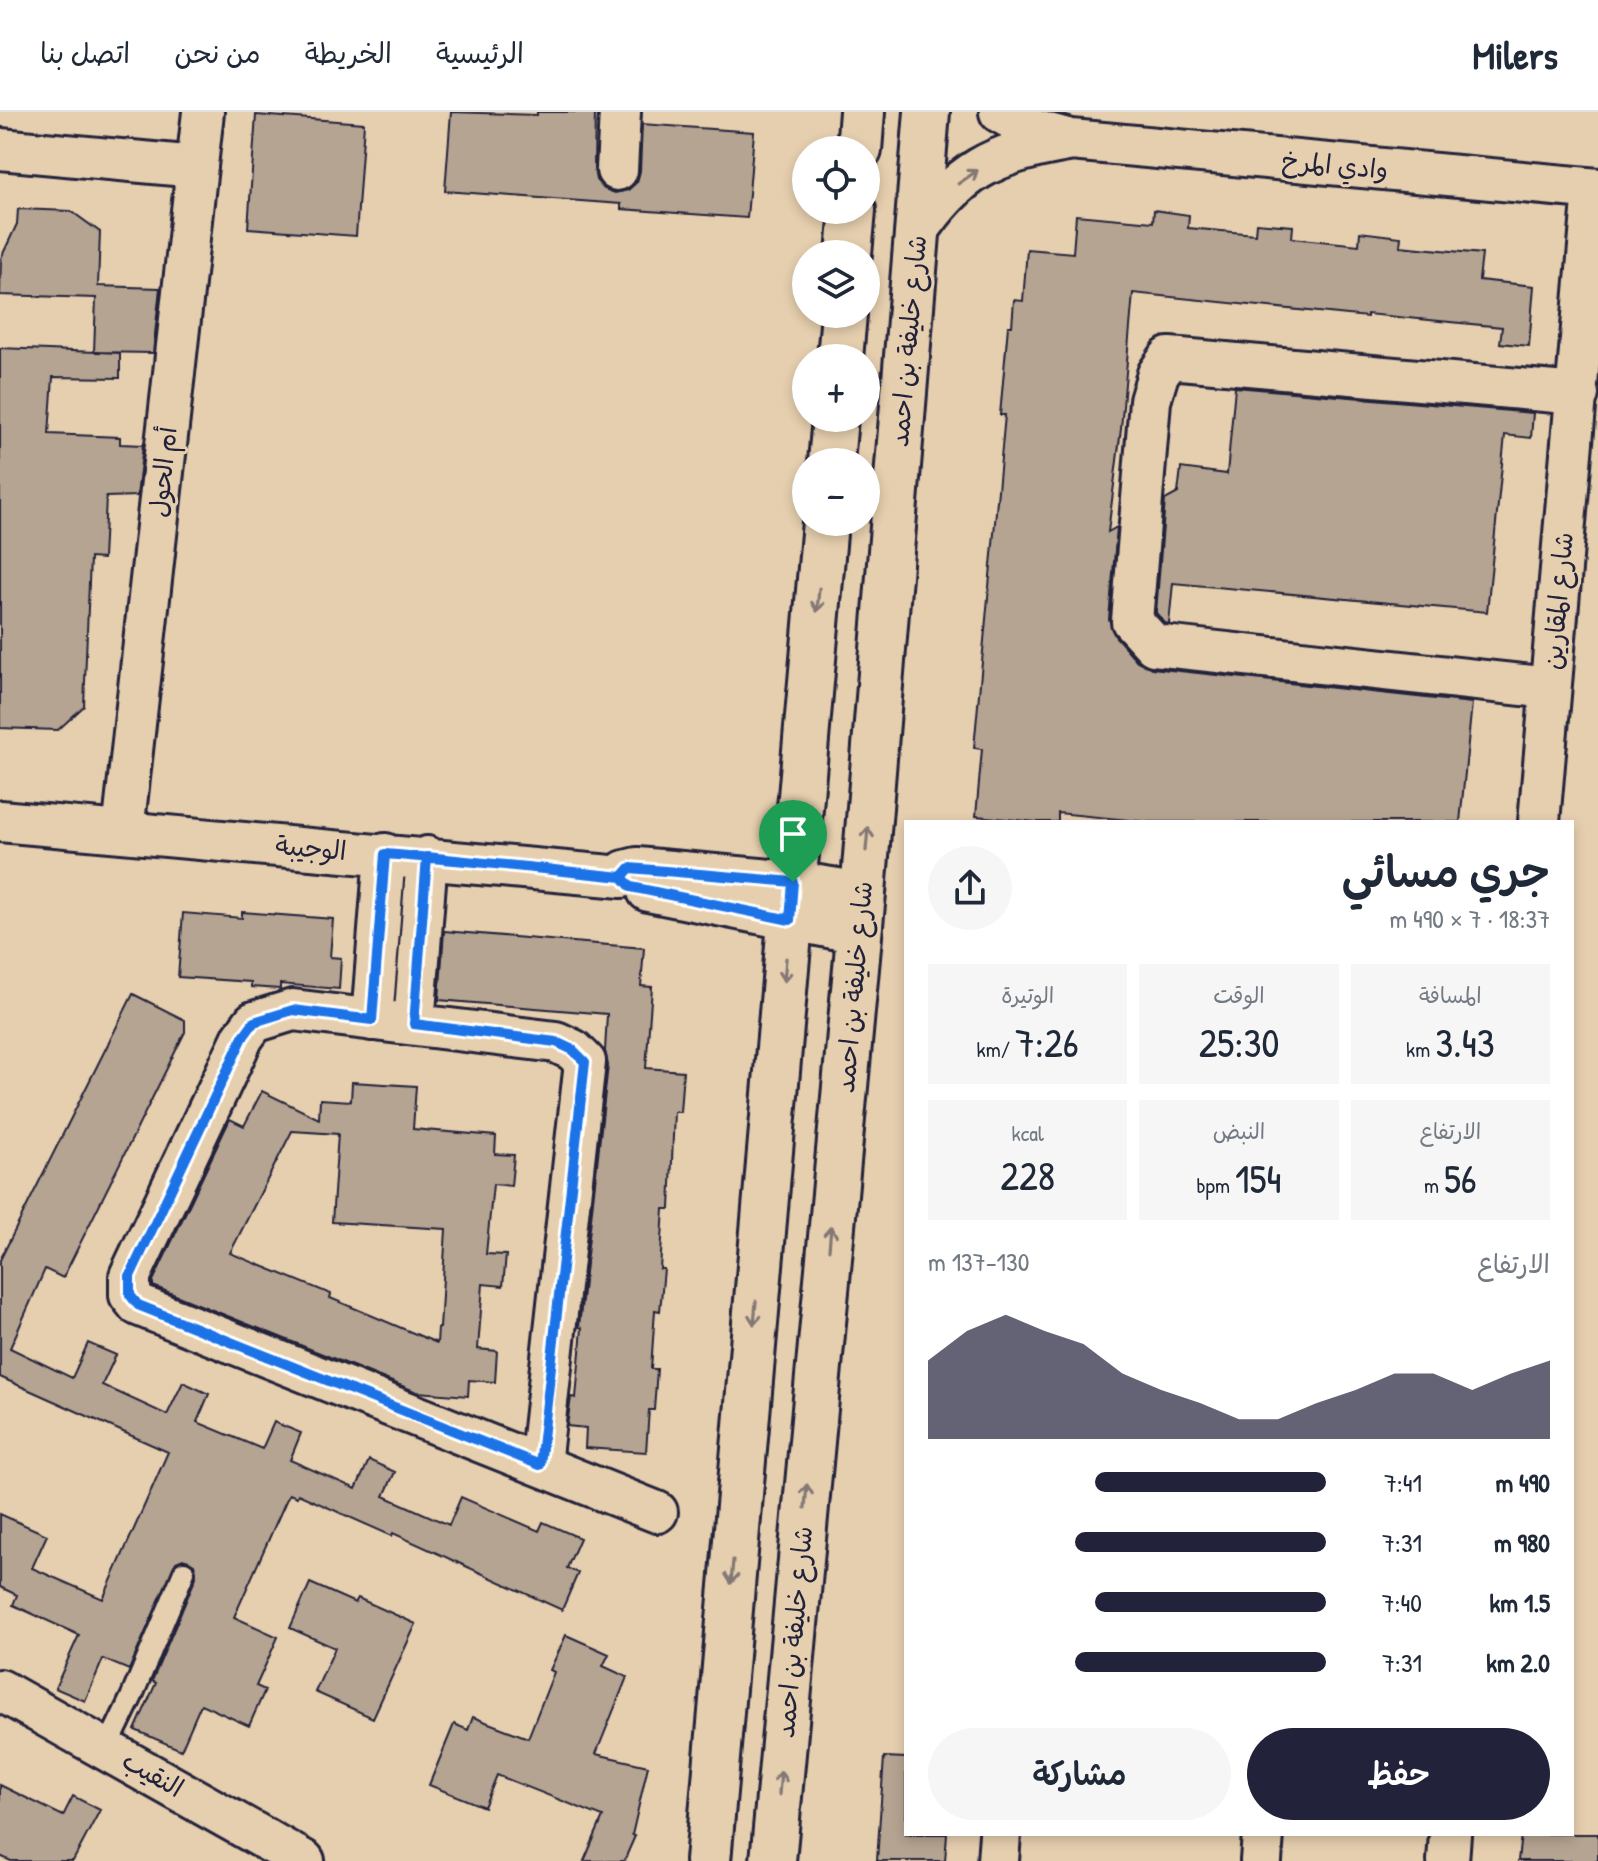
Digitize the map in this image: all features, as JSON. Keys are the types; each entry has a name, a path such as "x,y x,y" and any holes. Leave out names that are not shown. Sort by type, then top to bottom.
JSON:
{"street":[{"name":"أم الحول","path":"123,832 203,112"},
{"path":"617,170 620,112"},
{"path":"860,136 862,112"},
{"name":"شارع خليفة بن احمد","path":"773,1861 860,913 927,112"},
{"name":"وادي المرخ","path":"1000,112 1030,129 1071,140 1596,189"},
{"name":"وادي المرخ","path":"916,234 937,203 965,178 998,158 1071,140"},
{"path":"0,149 197,167"},
{"name":"شارع المقارين","path":"1539,820 1596,189"},
{"path":"1550,688 1154,645 1132,621 1150,401 1158,374 1169,358 1578,394"},
{"path":"708,1861 824,536"},
{"name":"الوجيبة","path":"0,821 427,857 622,877 630,868 791,901"},
{"path":"372,1020 385,854"},
{"path":"414,1024 427,857"},
{"path":"791,901 860,913"},
{"path":"540,1465 585,1062 573,1050 556,1042 414,1024 293,1010 254,1022 243,1037 130,1276 130,1295 138,1305 657,1512"},
{"name":"النقيب","path":"0,1690 304,1861"},
{"path":"998,1861 1000,1836"},
{"path":"1261,1861 1263,1836"},
{"path":"1448,1861 1450,1836"}],"lane":[{"path":"107,1748 184,1572"}],"building":[{"path":"451,112 537,115 537,112 595,112 596,180 604,189 615,193 628,190 637,182 642,124 754,132 747,218 621,209 621,204 445,191"},
{"path":"256,115 364,123 356,236 248,228"},
{"path":"18,209 71,211 100,232 98,286 160,288 153,353 94,352 96,298 0,295 1,258 17,224"},
{"path":"1154,210 1189,215 1188,228 1255,234 1256,223 1293,226 1292,238 1359,245 1360,232 1401,237 1400,246 1482,254 1479,280 1534,286 1529,346 1500,343 1502,327 1367,314 1367,317 1133,293 1108,532 1117,527 1109,619 1115,636 1137,661 1152,668 1472,703 1460,820 1129,820 1058,813 1058,820 976,816 982,749 974,748 1005,415 1000,415 1008,326 1012,326 1014,300 1023,301 1027,249 1073,253 1076,215 1153,222"},
{"path":"0,348 120,353 120,378 53,377 49,434 120,437 120,444 143,445 137,496 106,497 103,559 90,558 84,706 58,730 0,728"},
{"path":"1235,387 1533,413 1531,438 1505,435 1487,612 1173,583 1169,624 1165,623 1156,613 1165,500 1178,493 1181,468 1227,474"},
{"path":"242,912 333,919 330,957 341,958 339,989 280,984 280,989 251,987 251,982 178,977 183,913 242,918"},
{"path":"444,931 644,948 641,986 652,987 646,1068 683,1071 680,1112 674,1112 670,1209 664,1209 660,1269 664,1269 660,1311 655,1310 651,1369 657,1369 654,1410 649,1410 646,1452 585,1448 586,1428 567,1426 571,1397 576,1398 582,1328 579,1327 608,1065 605,1051 607,1014 439,1000"},
{"path":"133,994 185,1020 185,1032 63,1278 45,1269 10,1348 72,1378 88,1343 116,1355 102,1385 167,1415 183,1382 209,1394 197,1422 262,1449 274,1422 301,1433 290,1460 356,1489 369,1460 395,1472 384,1496 449,1525 461,1497 539,1531 543,1522 580,1538 567,1568 578,1573 562,1610 393,1533 392,1536 298,1494 297,1497 289,1494 234,1617 278,1637 256,1686 265,1690 249,1726 201,1704 181,1750 135,1730 196,1577 194,1564 183,1559 176,1562 129,1670 103,1659 85,1701 55,1688 79,1635 13,1605 17,1595 0,1587 0,1514 47,1535 32,1568 103,1599 168,1452 0,1377 0,1260"},
{"path":"352,1082 416,1086 413,1129 496,1136 495,1154 514,1155 511,1186 493,1184 486,1254 506,1255 503,1286 483,1284 478,1349 497,1351 495,1382 469,1380 468,1396 417,1392 153,1286 230,1119 244,1126 262,1091 319,1119 320,1099 351,1101","holes":["292,1131 338,1134 332,1222 446,1229 437,1343 330,1298 331,1294 230,1253"]},
{"path":"310,1583 355,1603 358,1598 416,1624 373,1718 315,1692 335,1648 290,1628"},
{"path":"566,1635 609,1654 603,1666 627,1677 596,1754 648,1766 632,1835 635,1836 624,1861 584,1861 603,1817 497,1775 484,1807 429,1785 454,1724 468,1730 473,1717 528,1738 554,1672 550,1670"},
{"path":"884,1757 904,1758 904,1836 947,1836 945,1861 877,1861"},
{"path":"0,1785 63,1816 73,1796 100,1810 73,1861 11,1861 0,1856"},
{"path":"1598,1834 1598,1861 1518,1861 1521,1836"}],"route":[{"path":"793,882 630,868 622,877 427,857 385,854 372,1020 293,1010 254,1022 243,1037 130,1276 130,1295 138,1305 540,1465 585,1062 573,1050 556,1042 414,1024 427,857 524,867 622,877 631,887 790,920 793,882"}]}
